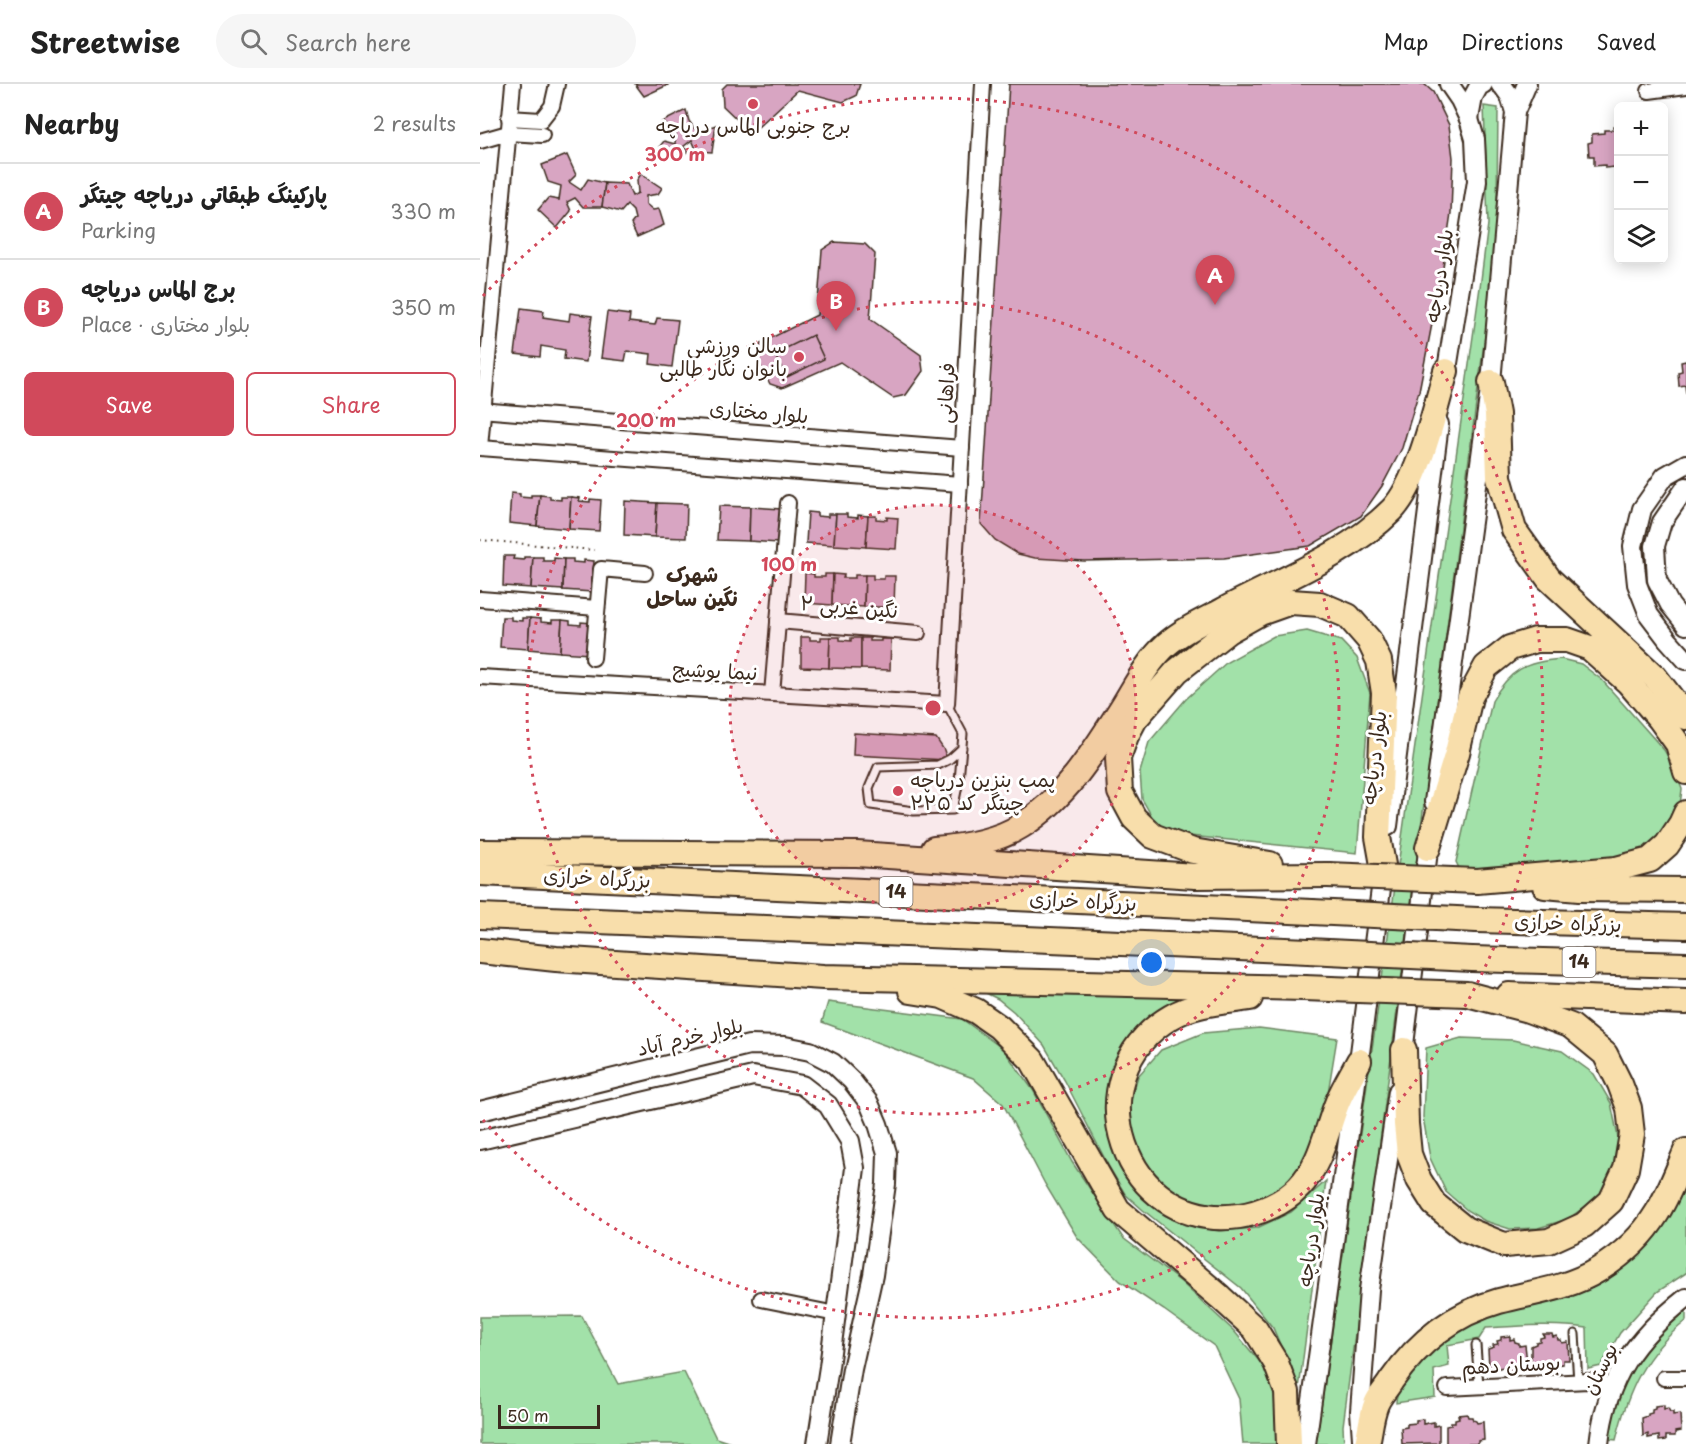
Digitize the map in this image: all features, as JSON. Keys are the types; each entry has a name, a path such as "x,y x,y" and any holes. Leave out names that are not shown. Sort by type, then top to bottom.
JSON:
{"highway":[{"path":"858,854 950,848 987,840 1020,827 1049,806 1083,767 1150,664 1167,644 1189,628 1327,558 1367,532 1394,508 1412,480 1446,371"},
{"path":"1491,382 1497,414 1499,477 1514,530 1549,579 1655,677 1686,717"},
{"path":"1328,874 1192,851 1153,836 1134,818 1120,792 1118,758 1126,736 1135,718 1177,671 1228,631 1260,613 1290,602 1320,604 1348,616 1369,640 1379,662 1384,693 1378,837 1383,865"},
{"path":"1428,848 1457,753 1470,697 1486,667 1510,648 1536,640 1567,640 1590,648 1628,682 1660,719 1678,744 1686,772"},
{"path":"1477,881 1616,869 1650,860 1667,845 1686,813"},
{"path":"480,852 858,854 1196,876 1328,874 1477,881 1579,889 1686,890"},
{"name":"بزرگراه خرازی","path":"480,873 1477,920 1686,926"},
{"name":"بزرگراه خرازی","path":"480,916 1472,959 1686,965"},
{"path":"480,951 556,959 823,977 1304,988 1686,1002"},
{"path":"823,977 942,996 976,1011 999,1027 1032,1060 1118,1210 1255,1329 1276,1363 1287,1392 1289,1444"},
{"path":"1304,988 1196,1007 1172,1016 1151,1032 1137,1048 1119,1089 1118,1115 1122,1139 1131,1160 1148,1185 1164,1200 1185,1210 1208,1216 1227,1217 1248,1214 1284,1199 1299,1188 1313,1168 1323,1148 1338,1102 1359,1061"},
{"path":"1404,1050 1409,1154 1419,1180 1434,1204 1465,1229 1504,1245 1549,1241 1584,1225 1611,1200 1626,1169 1632,1134 1629,1108 1605,1054 1571,1026 1528,1010 1467,994"},
{"path":"1367,1444 1376,1404 1405,1362 1428,1338 1460,1316 1481,1306 1570,1284 1600,1269 1622,1253 1656,1215 1686,1151"}],"main road":[{"name":"بلوار دریاچه","path":"1306,1444 1359,1061 1446,371 1477,181 1475,139 1469,119 1449,84"},
{"path":"1469,119 1473,97 1479,86 1483,84"},
{"path":"1500,84 1510,96 1515,112"},
{"path":"1362,1444 1360,1411 1369,1290 1404,1050 1428,848 1491,382 1515,112 1527,84"},
{"path":"1686,464 1665,476 1642,509 1634,546 1637,584 1649,615 1686,660"},
{"path":"1686,487 1662,522 1655,546 1658,580 1670,605 1686,624"},
{"name":"بلوار خرم آباد","path":"480,1111 749,1045 802,1049 833,1063 869,1102 887,1153 886,1184 873,1275 852,1370 840,1444"},
{"path":"480,1140 753,1076 802,1085 828,1105 850,1141 855,1168 817,1444"},
{"name":"بوستان","path":"1599,1444 1601,1421 1612,1386 1632,1351 1663,1316 1686,1298"},
{"path":"829,1367 852,1370"}],"street":[{"path":"513,84 480,447 960,484"},
{"path":"509,118 541,120 552,106 557,84"},
{"name":"فراهانی","path":"947,704 983,84"},
{"path":"1649,91 1686,86"},
{"path":"480,141 508,133 542,135"},
{"path":"480,283 495,279"},
{"name":"بلوار مختاری","path":"482,410 962,448"},
{"path":"772,694 788,503"},
{"path":"593,658 601,569 645,573"},
{"path":"480,599 597,608"},
{"name":"نگین غربی ۲","path":"778,621 918,633"},
{"name":"نیما یوشیج","path":"480,677 947,704"},
{"path":"761,1299 836,1314"},
{"path":"1664,1378 1686,1378"},
{"name":"بوستان دهم","path":"1447,1388 1588,1381 1612,1386"}],"lane":[{"path":"947,704 963,734 962,748 959,781 953,810 914,811 871,805 869,788 878,767 938,765 950,759 962,748"},
{"path":"1575,1334 1578,1382"},
{"path":"1476,1346 1479,1386"}],"path":[{"path":"480,540 594,550"}],"green space":[{"path":"1484,106 1498,108 1494,266 1343,1426 1344,1444 1316,1444 1481,280 1488,224"},
{"path":"1307,631 1341,641 1357,658 1370,693 1357,853 1170,834 1154,820 1142,799 1140,772 1149,742 1186,699 1227,662 1274,636"},
{"path":"1561,659 1581,664 1602,680 1664,750 1682,789 1679,813 1648,852 1627,859 1523,868 1459,868 1456,862 1492,701 1505,681 1520,669 1538,662"},
{"path":"965,983 1240,993 1147,1026 1112,1146 1129,1182 1160,1211 1185,1225 1219,1231 1257,1228 1291,1212 1326,1181 1299,1389 1273,1328 1241,1288 1125,1194 1044,1045 1014,1012 998,999"},
{"path":"828,1002 962,1019 1003,1049 1033,1090 1072,1162 1123,1238 1181,1282 1234,1331 1275,1380 1285,1444 1243,1444 1239,1399 1214,1346 1120,1281 1077,1237 1045,1184 1003,1104 973,1078 822,1022"},
{"path":"1259,1028 1337,1038 1324,1117 1312,1154 1285,1187 1265,1198 1240,1205 1216,1207 1194,1202 1171,1192 1150,1170 1133,1139 1129,1106 1138,1076 1161,1050 1203,1033"},
{"path":"1461,1038 1513,1040 1562,1051 1594,1074 1611,1103 1619,1142 1613,1172 1602,1194 1568,1219 1538,1228 1510,1229 1485,1221 1468,1211 1446,1192 1430,1158 1423,1117 1426,1048"},
{"path":"1686,1180 1686,1273 1657,1292 1620,1333 1601,1366 1588,1369 1587,1328 1549,1325 1486,1328 1479,1339 1447,1345 1449,1366 1434,1370 1435,1397 1396,1403 1402,1386 1425,1355 1460,1330 1497,1313 1548,1303 1577,1294 1596,1286 1620,1271 1654,1237 1672,1210"},
{"path":"1686,1308 1686,1321 1659,1346 1640,1374 1626,1405 1616,1440 1608,1439 1618,1401 1633,1366 1652,1339"},
{"path":"582,1316 618,1384 684,1372 716,1438 734,1444 480,1444 480,1317"}],"building":[{"path":"635,84 668,84 668,85 644,96"},
{"name":"برج جنوبی الماس دریاچه","path":"727,84 860,84 856,96 843,102 798,90 758,127 744,126 723,106 722,89"},
{"path":"1009,84 1424,84 1433,92 1449,125 1453,158 1451,213 1443,267 1419,391 1402,448 1382,486 1361,516 1310,546 1224,558 1084,561 1035,558 1018,554 995,540 981,524"},
{"path":"686,110 689,121 697,132 716,125 712,152 697,151 692,140 683,147 688,151 678,159 660,146 664,141 675,144 676,130 662,122"},
{"path":"1604,130 1614,130 1614,167 1594,166 1594,156 1589,156 1588,143 1592,142 1592,134 1604,133"},
{"path":"567,155 576,175 569,182 581,190 588,179 605,183 602,207 583,207 575,198 567,202 571,211 557,228 538,210 548,198 559,200 561,186 548,182 542,165"},
{"path":"641,174 662,188 658,194 646,196 646,204 653,210 659,209 664,225 637,237 631,224 635,219 633,211 627,205 621,212 602,207 605,183 627,184 632,196 638,193 637,180"},
{"path":"834,242 865,244 875,254 870,319 921,355 923,371 906,395 893,398 840,362 782,388 770,384 757,359 761,343 817,315 822,250"},
{"path":"521,308 544,311 543,317 569,321 570,313 592,316 586,362 564,359 565,350 541,346 540,357 515,354"},
{"path":"607,312 630,315 629,322 655,325 657,318 678,320 672,367 650,364 651,354 627,351 625,361 601,358"},
{"name":"سالن ورزشی بانوان نگار طالبی","path":"813,335 824,359 787,377 774,354"},
{"path":"1686,361 1686,394 1685,385 1679,386 1678,372 1682,371 1681,362"},
{"path":"511,493 531,498 531,495 540,495 537,526 509,523"},
{"path":"540,495 561,500 561,497 571,497 569,529 537,526"},
{"path":"571,497 580,498 579,501 601,500 599,531 569,529"},
{"path":"625,501 657,503 655,537 624,535"},
{"path":"657,503 687,504 686,538 655,537"},
{"path":"719,506 750,507 749,541 717,540"},
{"path":"750,507 781,509 779,543 749,541"},
{"path":"808,512 828,517 828,514 836,514 834,545 806,543"},
{"path":"836,514 847,514 847,517 858,518 858,515 868,516 866,547 834,545"},
{"path":"868,516 887,520 887,517 898,518 896,549 866,547"},
{"path":"504,556 514,556 513,559 524,560 524,557 533,557 531,588 503,586"},
{"path":"533,557 543,557 543,561 554,561 554,558 564,559 563,590 531,588"},
{"path":"564,559 584,563 584,560 594,561 592,592 563,590"},
{"path":"805,573 814,574 814,577 833,574 832,605 804,603"},
{"path":"833,574 844,575 843,578 865,575 864,607 832,605"},
{"path":"865,575 873,575 873,579 895,576 894,607 864,607"},
{"path":"502,617 522,621 522,618 530,618 528,649 500,647"},
{"path":"530,618 552,623 552,620 562,620 560,652 528,649"},
{"path":"562,620 570,621 570,624 592,623 590,654 560,652"},
{"path":"801,637 821,640 821,637 830,637 829,668 801,667"},
{"path":"830,637 840,637 840,640 851,641 851,638 861,638 861,669 829,668"},
{"path":"861,638 870,638 870,641 891,639 890,670 861,669"},
{"path":"854,733 936,738 947,760 853,755"},
{"path":"1543,1334 1557,1336 1562,1343 1568,1342 1569,1360 1563,1360 1563,1364 1547,1369 1547,1365 1537,1367 1537,1363 1531,1364 1531,1346 1544,1337"},
{"path":"1510,1336 1510,1340 1514,1339 1519,1346 1525,1345 1527,1362 1520,1363 1520,1367 1512,1367 1512,1371 1505,1372 1504,1367 1494,1369 1494,1366 1489,1367 1488,1349 1498,1344 1497,1341 1501,1340 1501,1337"},
{"path":"1664,1405 1664,1409 1668,1408 1673,1415 1680,1414 1681,1431 1675,1432 1675,1436 1666,1436 1666,1440 1659,1441 1659,1436 1648,1438 1648,1434 1643,1436 1642,1418 1652,1413 1655,1406"},
{"path":"1467,1414 1477,1423 1483,1422 1484,1440 1478,1441 1478,1444 1446,1444 1446,1426 1455,1422 1455,1419 1459,1418 1458,1415"},
{"path":"1423,1419 1423,1424 1434,1422 1434,1426 1439,1425 1439,1443 1402,1444 1401,1428"}],"place":[{"name":"برج جنوبی الماس دریاچه","path":"753,104"},
{"name":"پارکینگ طبقاتی دریاچه چیتگر","path":"1215,305"},
{"name":"برج الماس دریاچه","path":"836,331"},
{"name":"سالن ورزشی بانوان نگار طالبی","path":"799,357"},
{"name":"پمپ بنزین دریاچه چیتگر کد ۲۲۵","path":"898,791"}],"district":[{"name":"شهرک نگین ساحل","path":"692,587"}]}
